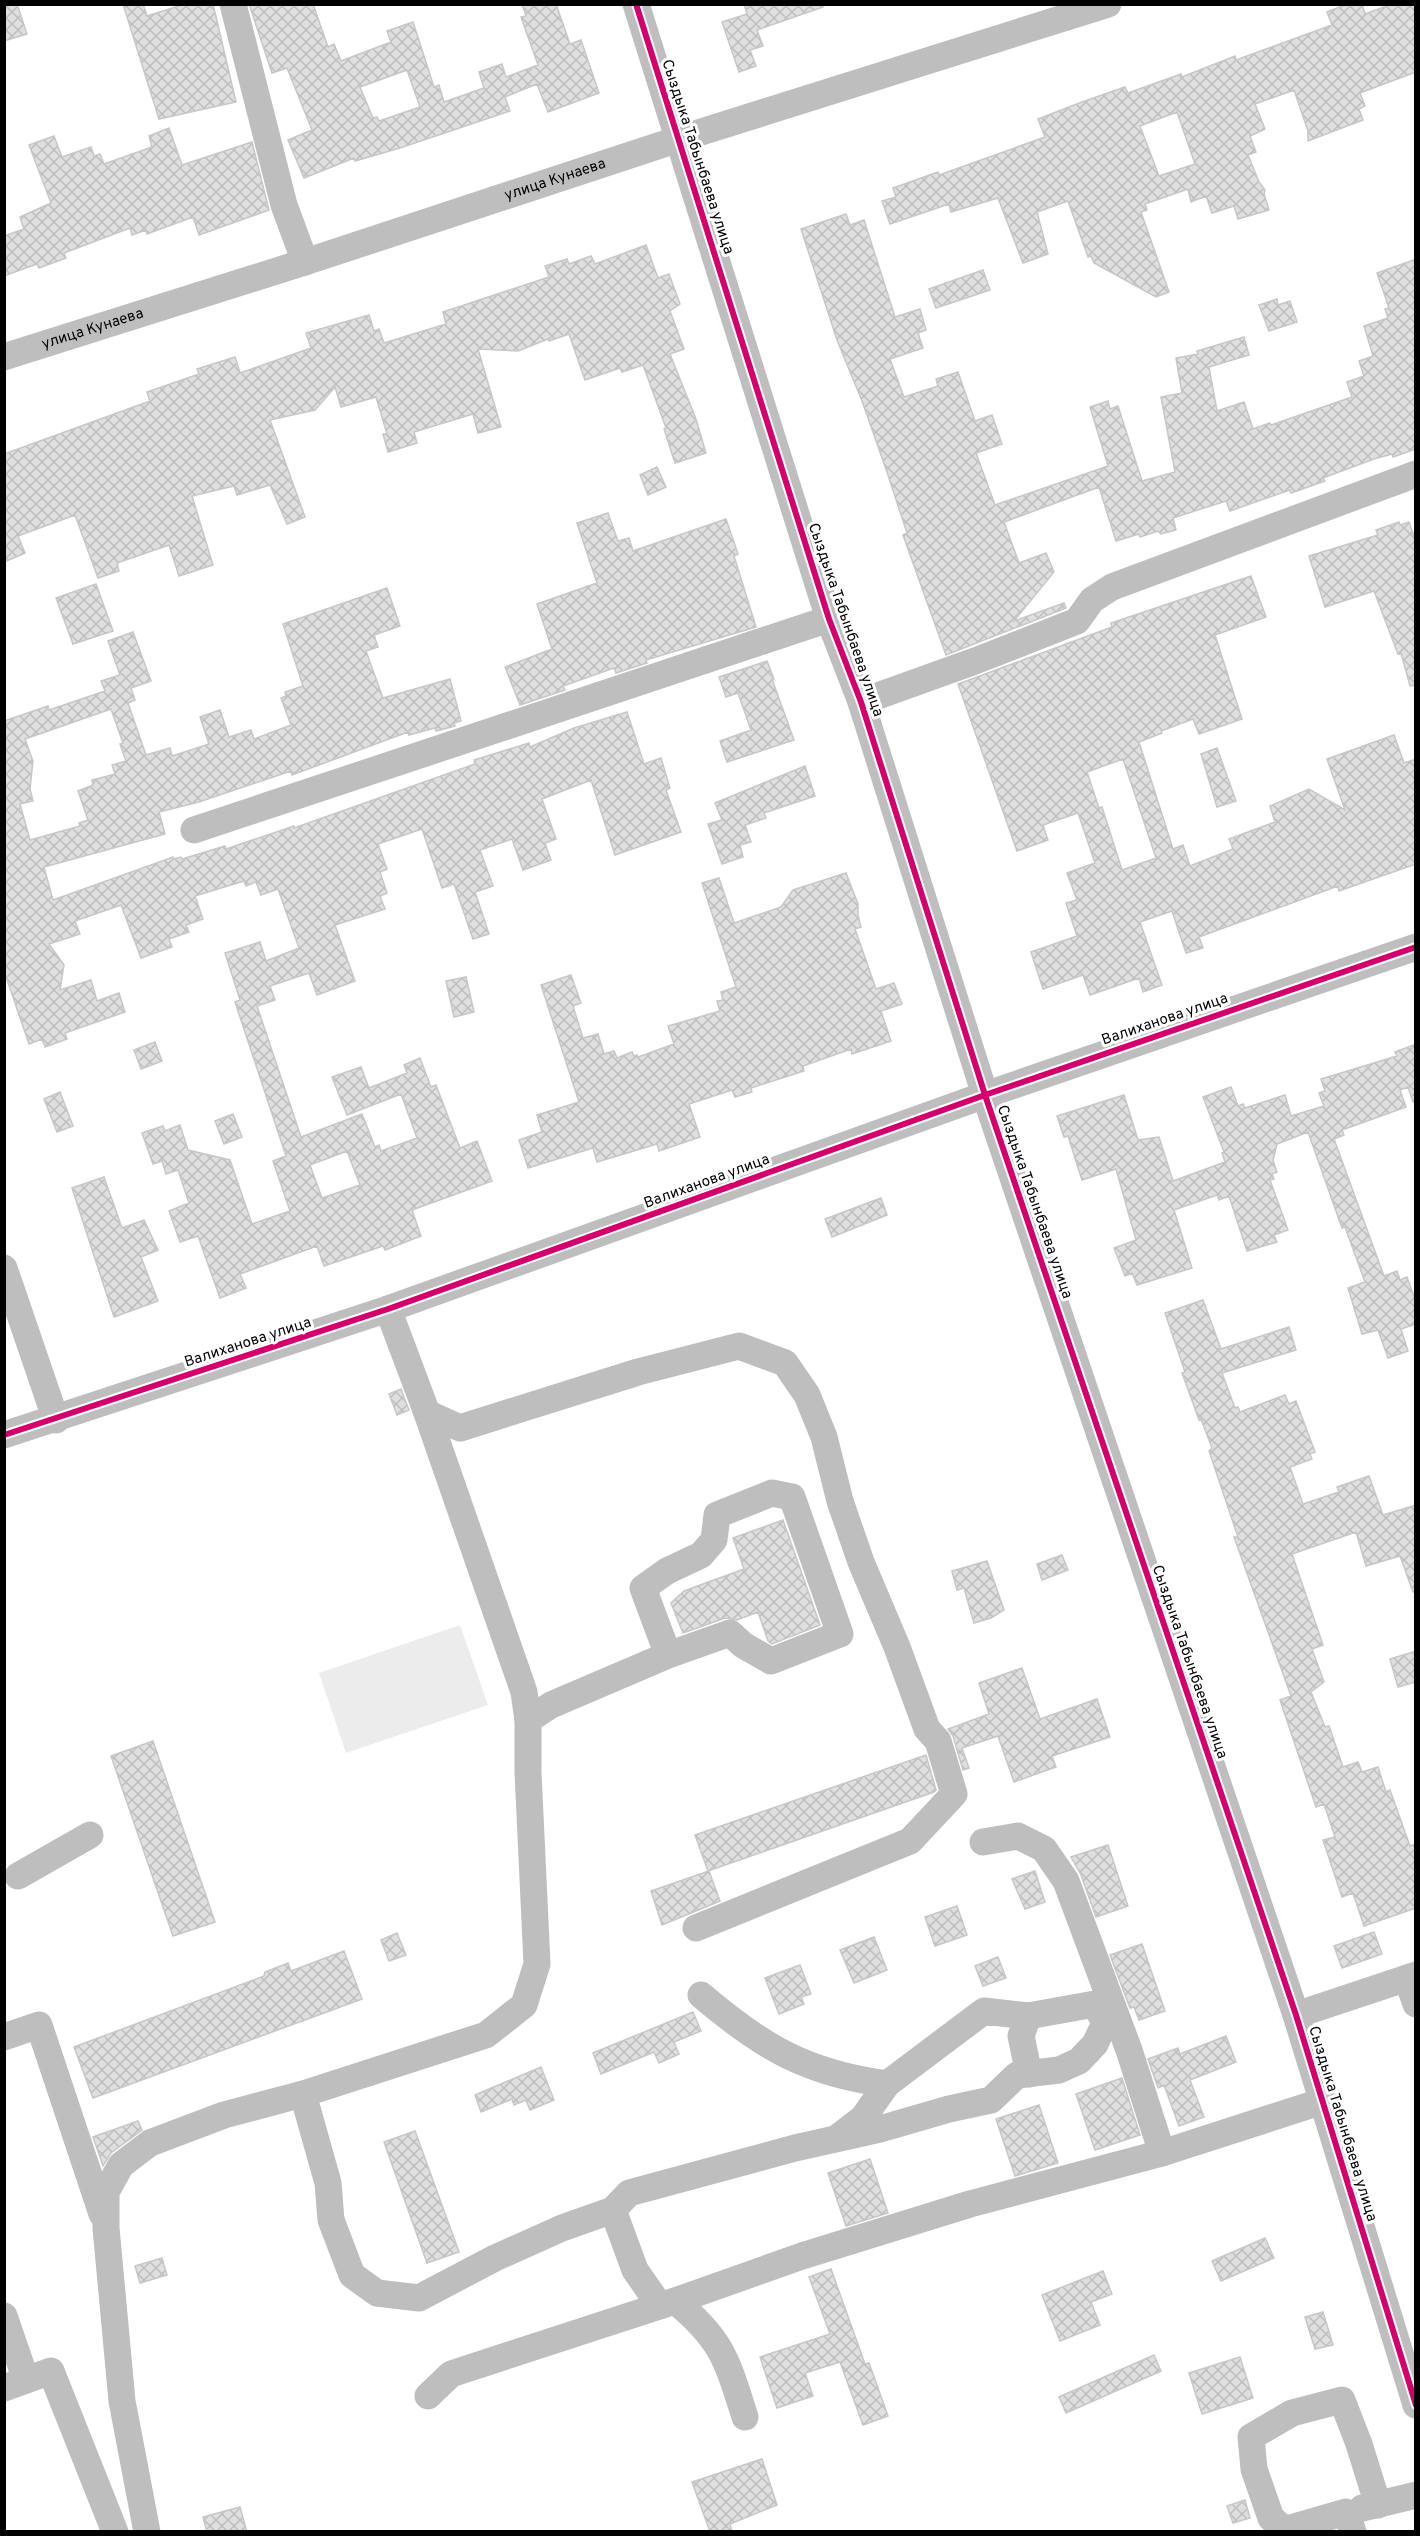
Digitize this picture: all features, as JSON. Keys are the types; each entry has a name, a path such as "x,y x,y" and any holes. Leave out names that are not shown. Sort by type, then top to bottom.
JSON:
{"street":[{"path":"233,4 284,205 305,262"},
{"name":"Сыздыка Табынбаева улица","path":"636,4 829,619 861,702 985,1095 1296,2015 1416,2405"},
{"name":"улица Кунаева","path":"4,357 305,262 679,139 1108,4"},
{"path":"861,702 1077,621 1092,600 1112,587 1416,474"},
{"path":"194,830 829,619"},
{"name":"Валиханова улица","path":"4,1435 56,1420 388,1309 985,1095 1416,946"},
{"path":"4,1268 56,1420"},
{"path":"147,2532 122,2401 106,2228 106,2192 121,2165 150,2143 224,2115 303,2094 486,2035 524,2005 537,1964 528,1772 528,1720 524,1692 427,1413 388,1309"},
{"path":"427,1413 460,1428 638,1372 739,1346 785,1363 807,1395 824,1437 840,1501 861,1562 897,1647 927,1729 938,1741 954,1794 910,1841 696,1928"},
{"path":"528,1720 551,1705 668,1655 730,1633 743,1645 771,1661 840,1634 792,1497 772,1493 717,1515 714,1540 701,1555 667,1571 643,1588 668,1655"},
{"path":"9,1880 90,1835"},
{"path":"983,1842 1018,1836 1044,1849 1066,1881 1106,2008 1129,2050 1162,2153"},
{"path":"1296,2015 1411,1977 1416,2004"},
{"path":"701,1995 738,2027 776,2050 813,2068 850,2079 887,2084"},
{"path":"303,2094 328,2183 331,2220 352,2275 377,2293 419,2298 495,2258 562,2228 613,2210 629,2193 991,2100 1017,2075 1059,2070 1079,2061 1095,2044 1106,2008"},
{"path":"837,2138 863,2118 887,2084 932,2052 961,2026 984,2011 1028,2016 1106,2008"},
{"path":"1028,2016 1021,2036 1029,2074"},
{"path":"4,2037 39,2025 106,2228"},
{"path":"428,2396 451,2374 668,2303 802,2256 970,2204 1162,2153 1323,2101"},
{"path":"613,2210 635,2270 668,2303 715,2338 727,2362 745,2417"},
{"path":"4,2316 15,2384 51,2371 115,2532"},
{"path":"1378,2505 1359,2444 1342,2400 1292,2413 1251,2437 1254,2469 1271,2518 1281,2530 1350,2522 1378,2505 1416,2495"}],"shaded area":[{"path":"460,1625 488,1705 346,1753 319,1673"}],"building":[{"path":"4,4 17,4 27,34 4,41"},
{"path":"123,4 143,4 147,16 185,4 213,4 236,102 159,119"},
{"path":"249,4 313,4 328,47 334,44 341,61 391,42 387,31 413,22 434,87 439,85 444,102 484,88 479,72 502,64 506,77 538,65 521,17 526,16 522,4 556,4 570,44 581,40 599,93 548,112 537,84 505,97 510,111 400,148 355,161 354,158 304,178 288,140 312,130 287,68 272,73","holes":["407,70 420,107 379,121 377,117 373,118 360,87"]},
{"path":"744,4 822,4 823,7 757,30 763,46 750,50 756,66 739,72 722,22 747,14"},
{"path":"1347,4 1362,4 1365,14 1392,4 1416,4 1416,72 1360,93 1365,106 1359,109 1363,120 1308,141 1308,131 1294,90 1255,104 1265,129 1250,136 1256,152 1248,155 1259,182 1265,190 1269,210 1238,219 1234,206 1212,213 1206,196 1191,202 1188,189 1145,204 1147,210 1141,212 1169,292 1156,297 1094,263 1091,256 1088,257 1068,201 1037,212 1048,254 1023,263 998,198 951,212 949,204 890,224 882,201 896,197 893,188 938,172 939,175 1045,137 1038,119 1082,102 1125,87 1128,93 1181,74 1182,77 1235,56 1236,60 1332,25 1327,12","holes":["1177,112 1195,164 1159,176 1140,126"]},
{"path":"169,128 182,165 252,142 269,210 199,235 193,217 147,234 146,230 132,235 130,228 64,253 66,258 39,268 37,264 4,276 4,236 24,229 20,217 51,203 29,145 54,136 62,157 91,147 94,156 100,154 104,164 152,147 149,136"},
{"path":"846,214 850,225 864,220 895,317 920,309 926,330 918,333 923,348 890,359 904,397 938,386 936,379 958,372 975,421 992,415 1002,444 976,453 995,505 1108,466 1090,407 1108,401 1110,409 1118,406 1142,481 1175,472 1161,397 1182,393 1176,358 1198,354 1197,351 1244,337 1249,355 1209,367 1217,411 1244,402 1253,429 1352,397 1347,382 1364,376 1359,361 1373,356 1364,326 1388,318 1385,309 1389,308 1377,273 1416,259 1416,449 1393,457 1392,454 1374,459 1323,478 1325,481 1291,493 1290,490 1230,511 1226,501 1173,518 1176,530 1161,534 1158,531 1116,541 1099,487 1004,522 1019,563 1046,553 1054,572 1014,621 1064,603 1066,608 946,655 903,535 907,533 887,472 837,340 801,229"},
{"path":"646,245 658,278 669,274 680,304 670,311 684,349 670,354 696,419 706,453 675,463 664,429 666,428 643,365 622,372 620,368 585,380 569,334 549,341 548,339 518,351 478,349 501,427 478,433 473,414 414,432 417,443 388,452 383,434 387,434 376,397 341,407 335,387 315,410 270,420 305,517 287,524 270,485 237,495 234,486 192,496 213,565 179,576 169,545 117,563 119,571 98,578 75,515 18,536 25,553 4,562 4,454 150,401 147,392 199,374 197,369 235,357 240,373 311,348 306,333 369,315 374,331 379,329 384,343 446,324 443,312 549,277 545,266 567,259 569,264 591,256 595,264"},
{"path":"983,270 990,290 936,308 929,289"},
{"path":"1277,299 1278,305 1290,301 1297,322 1269,331 1259,305"},
{"path":"657,467 666,487 648,495 640,475"},
{"path":"608,513 618,541 629,538 633,551 726,519 738,554 734,556 756,627 646,660 647,663 616,673 614,668 563,686 565,690 520,705 505,667 552,649 537,604 597,583 577,523"},
{"path":"1399,522 1400,525 1409,522 1416,542 1416,685 1410,686 1401,653 1398,654 1374,591 1325,607 1309,556 1378,535 1376,530"},
{"path":"1251,576 1266,617 1215,635 1242,719 1199,734 1193,719 1139,742 1173,849 1183,845 1190,866 1233,849 1229,839 1275,822 1270,806 1309,789 1345,810 1327,759 1394,735 1404,763 1416,759 1416,864 1339,891 1338,886 1199,937 1203,948 1186,953 1172,911 1140,922 1162,985 1143,992 1139,978 1090,995 1083,975 1043,989 1031,952 1077,936 1066,903 1077,900 1067,873 1095,863 1078,813 1043,825 1048,840 1017,851 958,684 1112,627 1111,623","holes":["1123,759 1156,858 1122,870 1102,807 1099,808 1087,772"]},
{"path":"96,584 113,631 73,644 56,598"},
{"path":"387,588 400,626 374,635 378,647 366,651 383,698 450,679 461,721 454,723 455,726 436,731 435,728 409,735 408,732 292,775 291,771 199,802 159,812 165,834 44,867 53,900 173,857 173,859 181,857 182,859 225,846 226,849 294,826 294,828 475,764 474,760 529,743 530,747 574,728 627,712 644,764 661,758 670,788 666,790 681,832 615,855 591,780 542,799 556,839 545,843 551,860 523,870 512,839 480,850 493,886 475,892 489,934 473,939 454,884 442,888 422,829 378,844 387,869 380,872 387,893 380,896 385,909 335,925 355,981 317,995 309,973 270,986 275,1000 257,1006 301,1137 362,1114 375,1147 379,1145 381,1151 417,1138 401,1094 347,1115 332,1077 361,1067 369,1088 407,1073 404,1065 420,1058 431,1087 436,1085 460,1148 477,1141 492,1181 412,1210 421,1236 385,1250 383,1246 324,1266 317,1246 240,1274 246,1288 220,1298 198,1236 180,1242 169,1211 189,1203 178,1170 166,1174 162,1161 153,1164 142,1133 163,1126 165,1131 180,1125 188,1150 230,1160 252,1224 290,1211 273,1161 286,1156 235,1002 240,1000 225,953 260,942 266,961 299,948 278,889 261,895 256,882 246,886 244,881 195,896 203,919 186,925 189,932 169,939 172,947 141,958 121,905 75,921 80,934 49,944 64,965 60,990 91,980 97,1001 119,993 125,1012 65,1033 67,1039 45,1047 42,1039 29,1044 4,971 4,721 48,706 49,710 105,691 101,681 120,675 108,641 133,632 151,681 131,688 135,700 128,703 146,755 170,748 172,756 209,744 200,717 220,710 229,737 251,730 254,739 291,725 281,698 286,696 285,692 303,686 283,624","holes":["111,709 123,743 120,744 126,761 112,765 115,774 92,780 93,785 78,791 88,820 79,823 80,826 30,840 20,804 33,801 30,789 33,761 25,739","347,1151 360,1185 322,1198 310,1165"]},
{"path":"767,661 794,740 727,762 720,741 751,730 738,693 726,697 719,677"},
{"path":"1217,748 1236,801 1217,807 1201,754"},
{"path":"805,766 815,796 764,813 766,818 745,825 751,842 740,845 743,857 722,864 708,824 722,820 715,803"},
{"path":"846,873 858,904 861,927 855,929 876,989 894,983 902,1004 881,1011 891,1041 852,1054 851,1049 803,1066 804,1071 751,1088 752,1092 735,1097 732,1090 689,1104 700,1137 659,1151 657,1144 597,1162 593,1148 528,1168 519,1140 542,1132 537,1115 579,1102 541,985 571,975 581,1003 573,1006 583,1038 598,1034 604,1054 614,1051 617,1058 632,1052 638,1057 674,1044 668,1026 720,1011 717,1001 723,1000 721,992 736,987 702,883 719,878 734,923 781,907 793,890"},
{"path":"466,977 474,1012 454,1017 446,981"},
{"path":"155,1042 162,1061 141,1069 134,1050"},
{"path":"1416,1044 1416,1102 1413,1102 1408,1087 1400,1090 1406,1107 1342,1130 1344,1135 1334,1139 1384,1276 1397,1271 1400,1280 1407,1277 1416,1302 1416,1324 1401,1329 1408,1351 1388,1358 1378,1330 1362,1334 1348,1288 1365,1282 1345,1227 1342,1228 1308,1132 1277,1144 1273,1160 1277,1172 1272,1174 1274,1179 1270,1180 1288,1230 1274,1235 1277,1242 1247,1251 1229,1196 1219,1200 1217,1195 1174,1210 1192,1268 1137,1285 1132,1273 1125,1276 1114,1248 1136,1240 1116,1169 1082,1180 1068,1136 1064,1137 1057,1116 1124,1095 1138,1140 1159,1137 1173,1181 1225,1162 1222,1153 1224,1152 1203,1097 1231,1087 1238,1106 1243,1104 1245,1108 1285,1095 1291,1116 1324,1106 1319,1093 1325,1091 1321,1079 1397,1056 1395,1052"},
{"path":"60,1092 73,1126 57,1132 44,1099"},
{"path":"233,1114 242,1137 224,1144 215,1121"},
{"path":"104,1177 122,1228 144,1220 158,1250 141,1257 158,1301 114,1317 72,1188"},
{"path":"881,1198 887,1215 832,1237 825,1219"},
{"path":"1203,1300 1221,1349 1289,1327 1296,1350 1222,1373 1235,1408 1238,1407 1240,1412 1285,1395 1289,1404 1296,1401 1315,1452 1310,1454 1312,1459 1290,1467 1303,1504 1339,1492 1337,1487 1369,1476 1383,1515 1416,1505 1416,1592 1413,1592 1400,1556 1366,1566 1356,1532 1292,1554 1323,1645 1312,1649 1324,1682 1311,1692 1325,1727 1329,1726 1343,1767 1358,1762 1362,1772 1378,1767 1386,1792 1390,1790 1410,1846 1416,1844 1416,1908 1364,1926 1353,1893 1342,1897 1323,1840 1335,1837 1324,1804 1316,1807 1280,1700 1291,1696 1234,1537 1238,1537 1209,1451 1212,1448 1182,1373 1185,1372 1165,1313"},
{"path":"401,1389 409,1410 397,1415 389,1394"},
{"path":"783,1520 820,1625 772,1644 768,1641 758,1612 737,1620 725,1618 683,1633 671,1603 684,1591 744,1569 733,1538"},
{"path":"1062,1555 1068,1570 1042,1580 1037,1564"},
{"path":"987,1561 1004,1610 991,1618 974,1623 964,1588 957,1590 952,1571"},
{"path":"1416,1651 1416,1682 1398,1687 1390,1659"},
{"path":"1022,1668 1040,1719 1097,1699 1110,1737 1052,1756 1056,1767 1014,1782 998,1736 962,1748 969,1768 963,1770 953,1736 948,1729 989,1714 979,1683"},
{"path":"153,1741 215,1922 173,1936 111,1756"},
{"path":"926,1755 936,1790 934,1792 708,1871 695,1835"},
{"path":"1108,1845 1128,1906 1096,1917 1081,1875 1071,1857"},
{"path":"709,1871 720,1901 662,1925 651,1891"},
{"path":"1035,1871 1045,1902 1025,1909 1012,1879"},
{"path":"957,1906 967,1935 935,1946 925,1917"},
{"path":"1374,1932 1382,1954 1342,1968 1334,1946"},
{"path":"397,1933 406,1955 389,1961 381,1940"},
{"path":"874,1937 887,1970 854,1983 840,1950"},
{"path":"1142,1944 1165,2011 1139,2020 1134,2007 1130,2008 1110,1955"},
{"path":"344,1951 362,1999 93,2098 74,2047 264,1976 265,1972 288,1963 291,1971"},
{"path":"998,1957 1006,1978 983,1986 975,1966"},
{"path":"800,1965 811,1994 801,1997 804,2004 779,2014 765,1978"},
{"path":"693,2012 701,2031 674,2042 679,2054 659,2063 654,2052 601,2074 593,2053"},
{"path":"1226,2036 1236,2062 1190,2080 1204,2117 1179,2126 1164,2085 1158,2088 1148,2059 1178,2048 1180,2054"},
{"path":"541,2067 554,2100 530,2110 526,2100 514,2105 512,2099 481,2112 475,2095"},
{"path":"1122,2078 1140,2135 1095,2150 1076,2094"},
{"path":"1039,2105 1058,2163 1015,2176 996,2119"},
{"path":"138,2121 142,2130 111,2153 103,2166 93,2137"},
{"path":"415,2131 459,2252 427,2263 384,2142"},
{"path":"870,2159 888,2213 846,2226 828,2173"},
{"path":"1265,2238 1274,2258 1221,2281 1212,2261"},
{"path":"162,2258 167,2275 140,2283 135,2266"},
{"path":"831,2269 865,2364 869,2363 888,2416 863,2425 840,2362 805,2373 813,2396 777,2408 760,2357 830,2334 809,2277"},
{"path":"1103,2271 1112,2294 1091,2302 1100,2325 1060,2341 1042,2295"},
{"path":"1323,2312 1333,2345 1315,2349 1305,2317"},
{"path":"1154,2355 1161,2371 1066,2413 1059,2397"},
{"path":"1240,2357 1253,2398 1202,2414 1189,2373"},
{"path":"762,2459 777,2505 730,2524 732,2532 710,2532 692,2482"},
{"path":"1245,2500 1250,2518 1233,2523 1227,2506"},
{"path":"240,2507 247,2532 207,2532 203,2517"}],"cycle path":[{"path":"636,4 829,619 861,702 985,1095 1296,2015 1416,2405"},
{"path":"4,1435 388,1309 985,1095 1416,947"}]}
